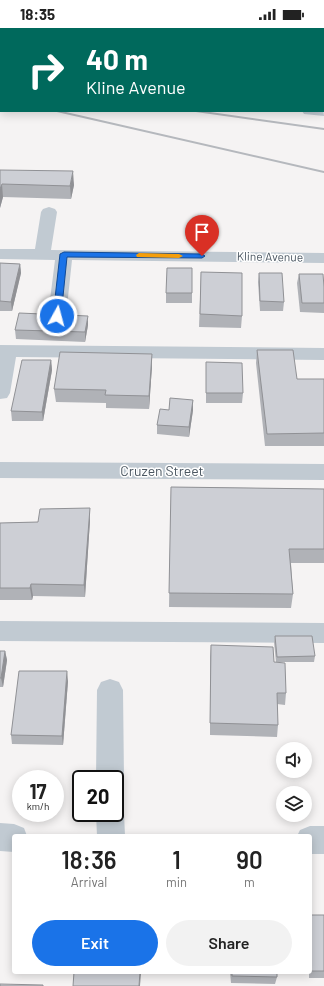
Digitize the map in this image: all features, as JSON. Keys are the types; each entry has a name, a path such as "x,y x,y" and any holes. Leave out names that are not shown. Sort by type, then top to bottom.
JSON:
{"street":[{"path":"42,255 49,212"},
{"name":"Kline Avenue","path":"0,254 324,258"},
{"path":"57,316 64,254"},
{"path":"0,393 4,351 324,354"},
{"name":"Cruzen Street","path":"0,470 324,472"},
{"path":"0,631 324,633"},
{"path":"110,690 110,770"},
{"path":"110,822 111,834"},
{"path":"0,838 12,838"},
{"path":"312,840 324,840"}],"building":[{"path":"0,170 73,171 70,186 2,184 0,189"},
{"path":"0,263 20,264 11,302 0,301"},
{"path":"167,268 192,268 192,293 166,293"},
{"path":"201,272 242,273 242,316 200,314"},
{"path":"259,273 282,273 284,302 260,301"},
{"path":"299,274 323,274 324,303 302,303"},
{"path":"19,313 88,316 85,332 15,330"},
{"path":"257,350 293,350 297,379 324,379 324,433 267,434"},
{"path":"60,352 152,354 149,396 105,395 106,390 54,389"},
{"path":"22,360 51,360 42,412 11,411"},
{"path":"206,362 242,363 243,393 206,393"},
{"path":"170,398 193,400 189,427 157,425 160,409 169,410"},
{"path":"171,487 324,489 324,549 289,549 293,594 169,593"},
{"path":"90,508 84,585 31,584 30,588 0,588 0,523 38,522 40,509"},
{"path":"275,636 312,636 315,656 277,657"},
{"path":"211,645 273,647 274,662 285,663 286,693 277,693 278,725 210,723"},
{"path":"0,651 5,651 1,678 0,678"},
{"path":"19,671 67,671 62,736 11,735"},
{"path":"312,915 324,915 324,971 312,971"},
{"path":"74,974 140,974 139,986 73,986"},
{"path":"232,974 277,974 277,977 232,976"},
{"path":"0,984 43,985 43,986 0,986"}],"railway":[{"path":"61,112 324,172"},
{"path":"203,112 324,129"}],"slow traffic":[{"path":"139,255 179,256"}],"route":[{"path":"57,316 64,254 202,256"}]}
